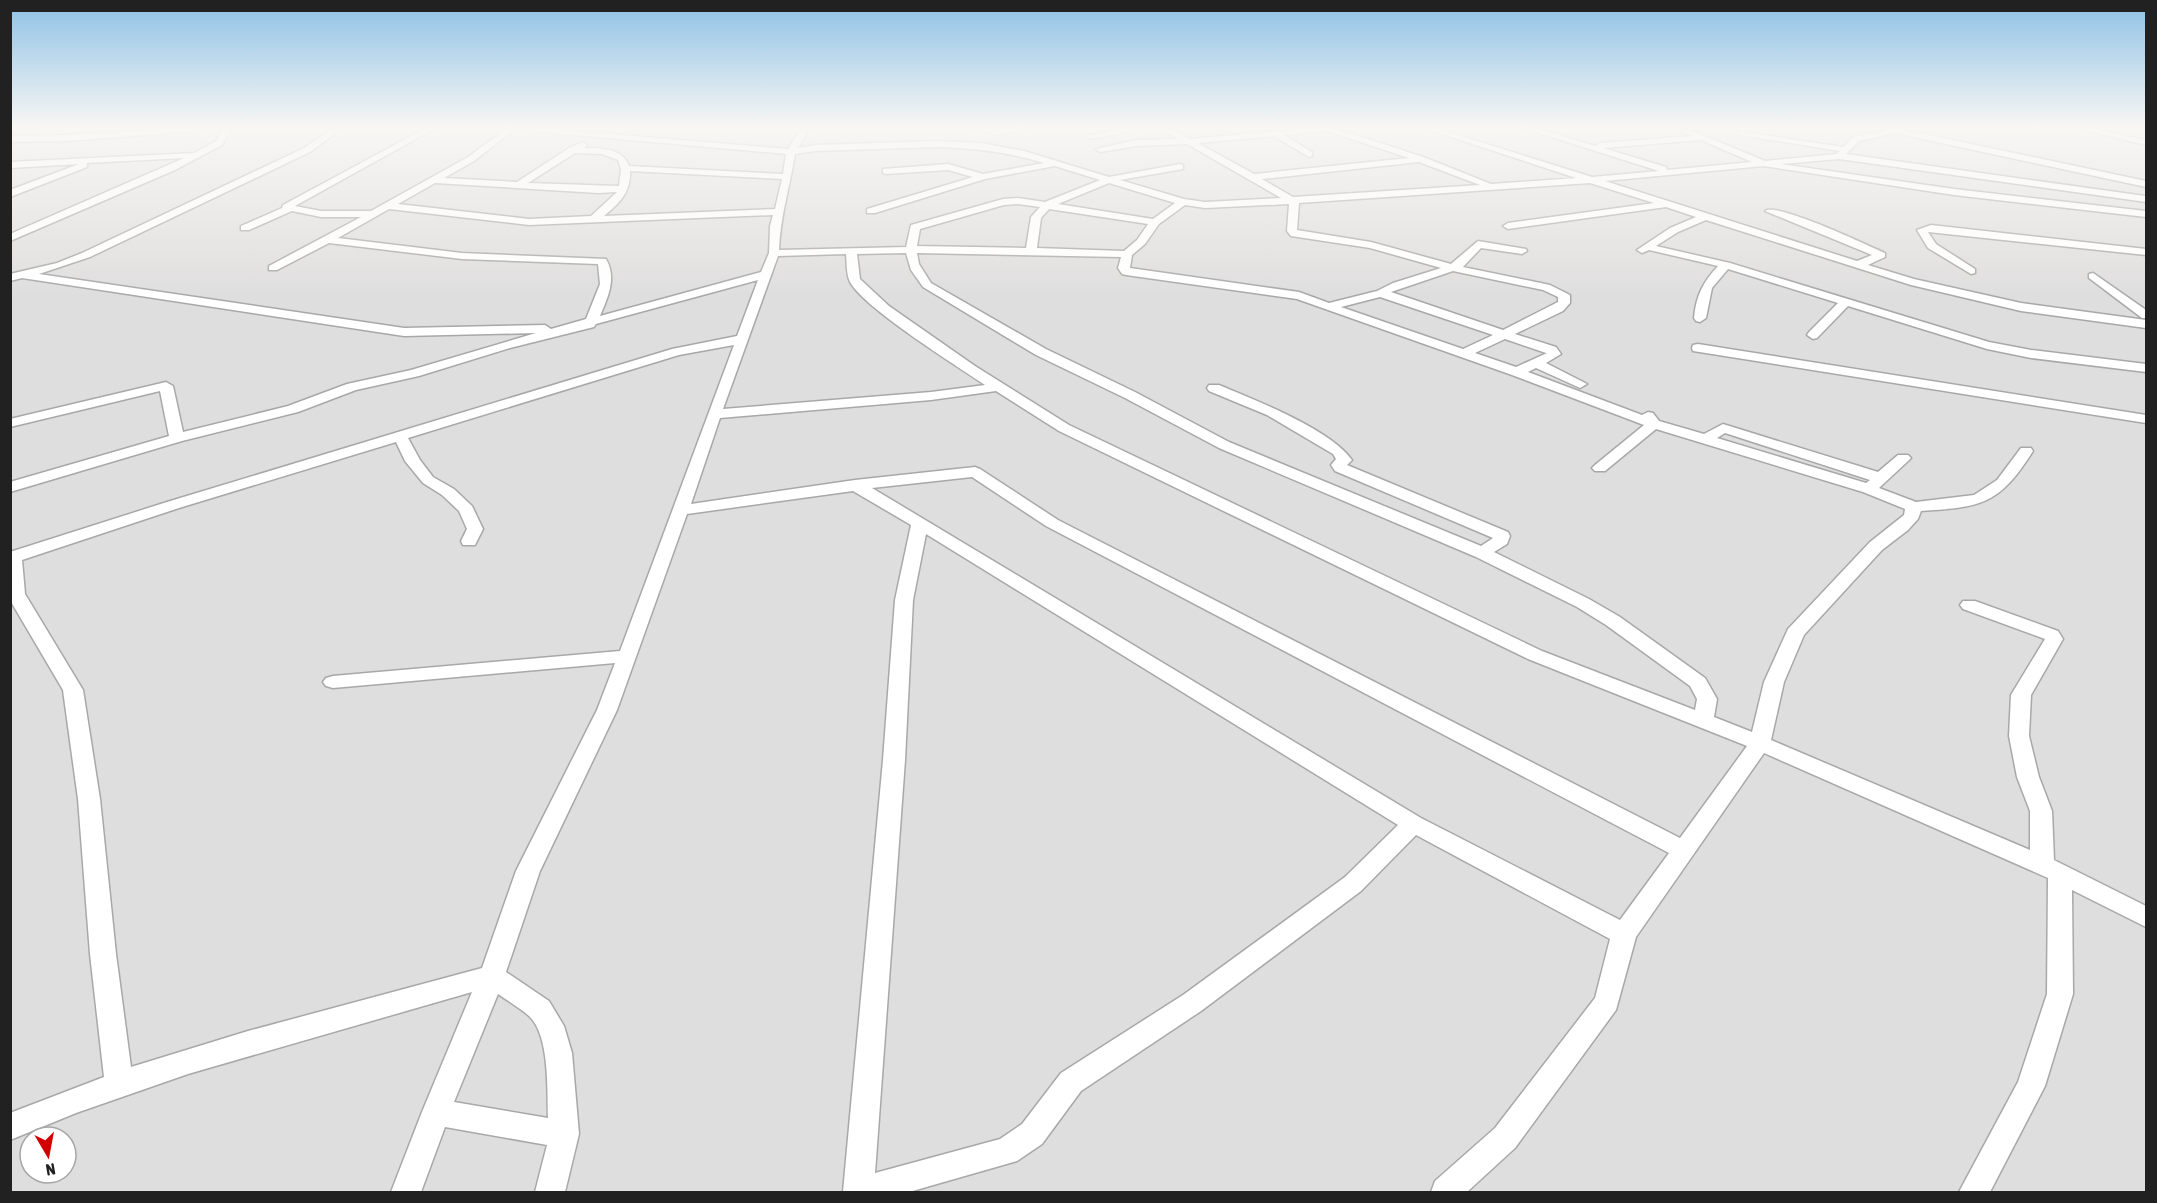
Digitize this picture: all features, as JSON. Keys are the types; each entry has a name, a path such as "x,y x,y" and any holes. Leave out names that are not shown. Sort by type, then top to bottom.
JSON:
{"street":[{"path":"10,194 36,185"},
{"path":"10,238 132,185"},
{"path":"10,278 86,255 232,185"},
{"path":"289,209 286,205 324,185"},
{"path":"273,268 424,185"},
{"path":"535,185 597,190 625,189"},
{"path":"596,218 621,196 626,185"},
{"path":"406,1192 492,976 528,872 607,710 774,253 775,226 786,185"},
{"path":"871,210 955,185"},
{"path":"1031,252 1036,217 1047,205 1095,185"},
{"path":"1129,185 1183,202 1205,205 1529,185"},
{"path":"1265,185 1295,204 1292,231 1295,234 1347,237 1454,268 1546,286 1564,295 1564,303 1558,308 1463,354"},
{"path":"1487,185 1494,188"},
{"path":"1606,185 1911,282 1982,300 2099,319 2146,324"},
{"path":"1905,185 2146,214"},
{"path":"2048,185 2146,201"},
{"path":"1155,222 1010,201 918,225 915,227 910,249 913,268 927,285 1041,352 1130,395 1224,445 1482,553 1583,603 1698,682 1707,699 1703,719"},
{"path":"1183,202 1155,222 1142,242 1127,254 1124,268 1132,274 1282,292 1330,306 1463,354 1595,396"},
{"path":"1508,226 1665,205"},
{"path":"387,206 529,222 779,212"},
{"path":"245,228 289,209 321,214 373,214"},
{"path":"1770,211 1811,225 1880,254 1857,265"},
{"path":"1704,217 1674,230 1644,250 1726,265 1987,345 2031,354 2146,368"},
{"path":"1971,272 1932,246 1922,230 1931,228 2146,252"},
{"path":"327,240 462,256 602,261 605,265 606,279 590,324"},
{"path":"1330,306 1381,293 1396,285 1454,268 1478,244 1522,251"},
{"path":"774,253 910,249 1127,254"},
{"path":"851,251 854,279 860,288 912,330 1064,428 1535,655 1761,743 2051,869 2146,917"},
{"path":"1700,318 1701,296 1706,286 1726,265"},
{"path":"10,487 177,438 293,409 339,391 414,373 765,274"},
{"path":"23,275 404,332 518,328 556,332"},
{"path":"2093,276 2146,315"},
{"path":"1381,293 1505,333 1551,350 1555,354 1517,372"},
{"path":"1813,335 1845,303"},
{"path":"119,1085 103,954 89,799 73,690 16,594 12,557 676,352 743,339"},
{"path":"1698,348 2146,419"},
{"path":"1535,363 1595,396 1654,424 1791,466 1881,478"},
{"path":"10,423 166,386 177,438"},
{"path":"714,414 932,396 998,387"},
{"path":"1214,388 1272,412 1338,451 1344,460 1339,465 1340,468 1502,536 1501,540 1482,553"},
{"path":"1600,468 1654,424"},
{"path":"1705,440 1724,428 1800,452 1869,489 1914,507 1978,501 1990,495 2011,476 2026,452"},
{"path":"400,436 413,461 428,480 448,492 466,509 475,529 469,541"},
{"path":"1791,466 1800,452"},
{"path":"1869,489 1903,458"},
{"path":"680,510 975,472 1052,523 1685,851"},
{"path":"855,486 993,567 1413,824 1624,934"},
{"path":"1446,1192 1505,1138 1606,1002 1624,934 1761,743 1774,682 1795,633 1876,546 1902,527 1912,516 1914,507"},
{"path":"919,525 904,600 894,760 858,1192 1007,1151 1015,1146 1032,1134 1071,1082 1192,1003 1353,884 1413,824"},
{"path":"1970,605 2051,634 2054,639 2021,695 2019,736 2028,777 2041,811 2051,869 2060,994 2031,1086 1974,1192"},
{"path":"333,682 627,656"},
{"path":"10,1127 68,1101 238,1047 492,976"},
{"path":"492,976 540,1009 551,1026 558,1053 564,1134 550,1192"},
{"path":"436,1112 564,1134"}],"shaded area":[{"path":"10,185 2146,185 2146,1192 11,1192"}]}
